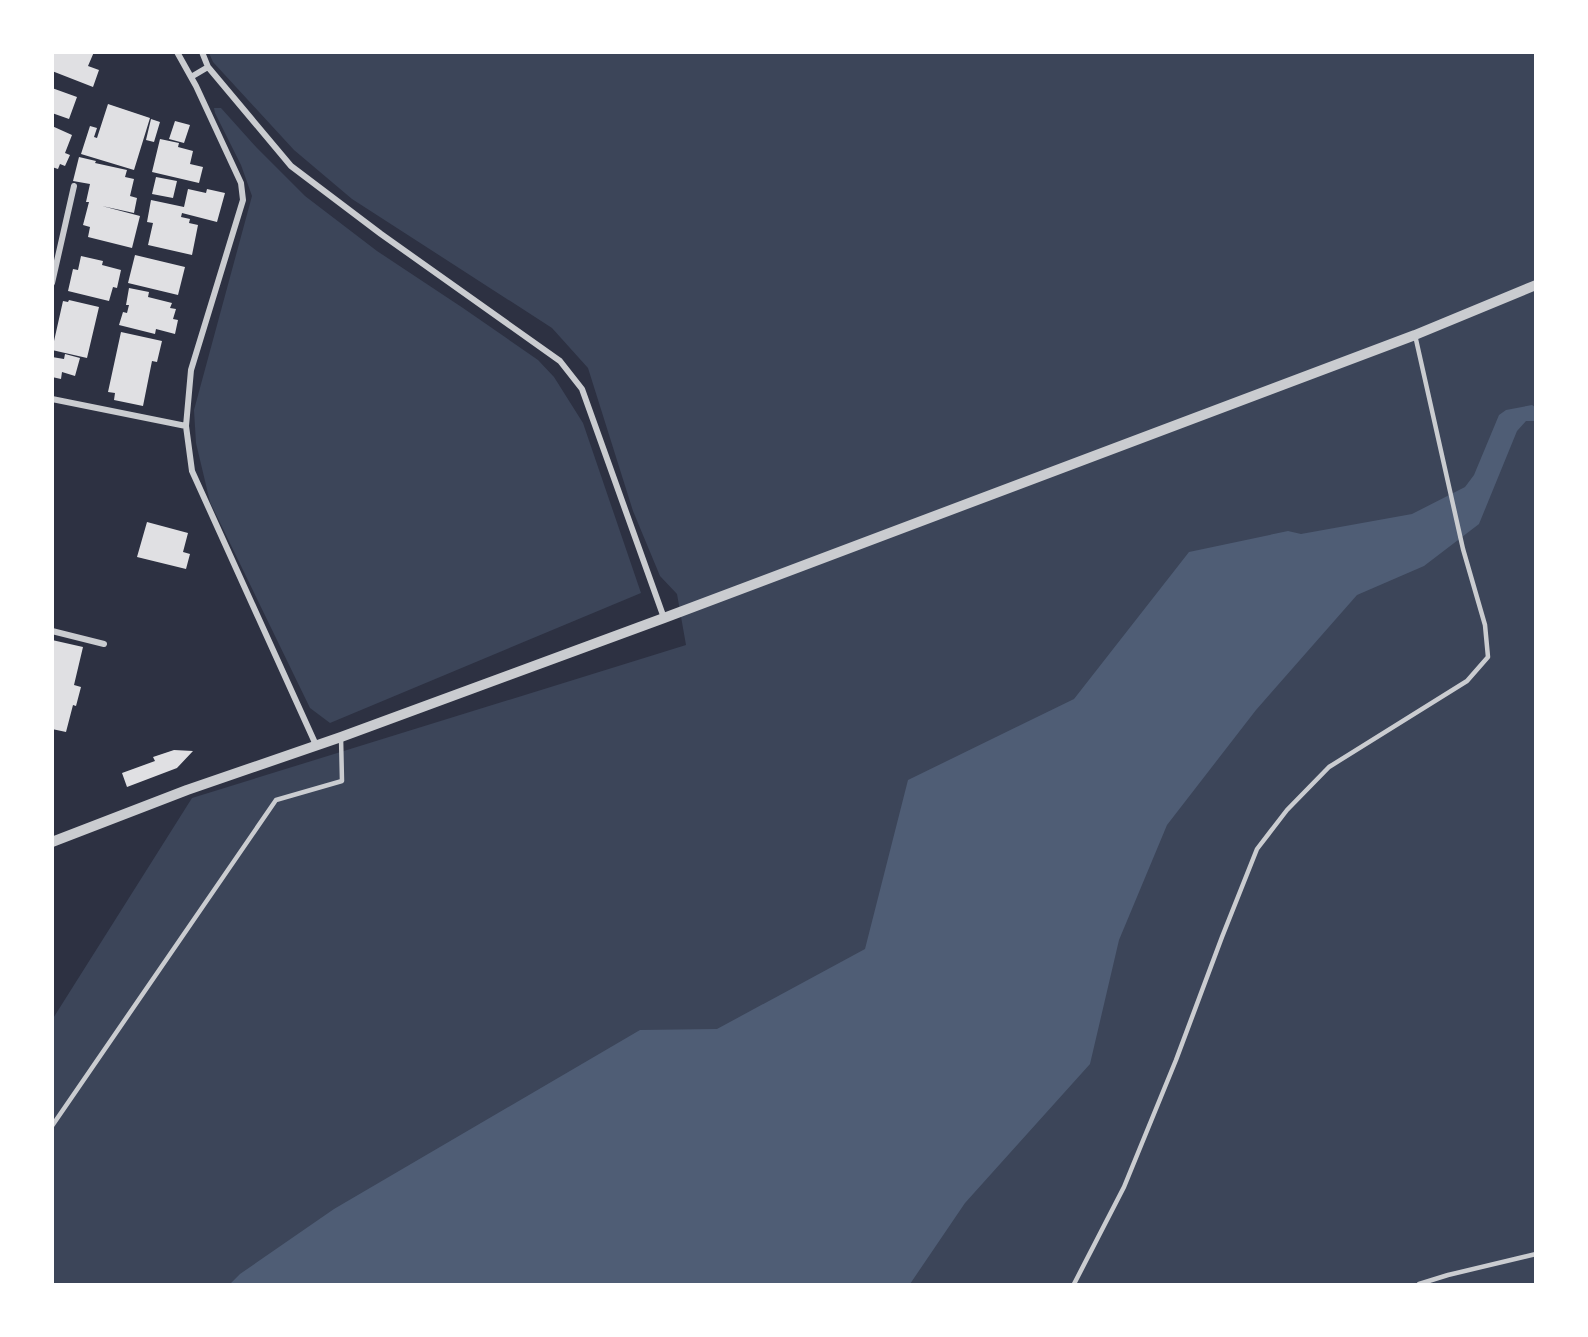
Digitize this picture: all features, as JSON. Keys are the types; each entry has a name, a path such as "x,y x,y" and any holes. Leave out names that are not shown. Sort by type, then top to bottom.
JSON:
{"street":[{"path":"177,52 241,183 243,200 191,370 186,426 192,471 316,746"},
{"path":"202,52 208,67 291,166 381,234 560,361 582,389 664,618"},
{"path":"191,77 208,67"},
{"path":"52,283 74,186"},
{"path":"52,842 187,790 341,737 664,618 1415,335 1536,285"},
{"path":"52,399 186,426"},
{"path":"52,631 104,644"}],"lane":[{"path":"1074,1284 1124,1187 1176,1060 1257,849 1287,810 1329,767 1467,681 1488,657 1485,625 1463,549 1415,335"},
{"path":"52,1126 276,800 342,781 341,737"},
{"path":"1419,1284 1536,1254"}],"shaded area":[{"path":"209,53 1535,53 1535,1284 53,1284 52,1020 192,798 686,645 677,594 660,576 633,511 588,368 552,328 352,199 294,150 213,62"},
{"path":"214,108 221,108 305,196 377,251 538,360 554,377 583,423 641,593 330,723 310,708 210,502 196,443 194,410 252,196 241,165"},
{"path":"1532,405 1535,407 1535,421 1526,421 1517,431 1479,524 1424,566 1357,595 1256,710 1167,825 1119,940 1090,1064 965,1203 910,1284 230,1284 240,1274 334,1209 640,1030 717,1029 865,949 908,780 1074,699 1189,552 1288,531 1301,534 1412,514 1465,487 1474,475 1499,415 1506,410"}],"building":[{"path":"52,52 94,52 88,66 99,70 93,87 52,71"},
{"path":"52,88 77,97 69,119 52,113"},
{"path":"108,104 150,118 134,170 81,154 90,126 97,128 94,137 97,138"},
{"path":"151,119 160,122 154,142 146,140"},
{"path":"175,121 190,125 184,143 169,139"},
{"path":"52,126 72,135 65,153 70,155 65,166 60,164 58,169 52,167"},
{"path":"160,139 179,143 178,147 193,151 190,164 203,167 199,183 152,172"},
{"path":"79,157 127,170 125,177 134,179 130,196 137,198 134,213 102,206 140,216 132,248 88,237 90,227 83,225 89,202 86,202 90,184 73,181"},
{"path":"156,177 177,181 173,198 152,194"},
{"path":"188,189 206,193 207,189 225,193 217,222 182,213 181,217 190,219 189,223 198,225 192,255 148,245 153,223 147,222 151,200 184,207"},
{"path":"135,255 185,267 178,295 128,283"},
{"path":"81,256 103,261 102,265 121,270 117,288 113,287 109,301 68,291 73,269 78,270"},
{"path":"129,288 149,292 148,297 172,303 170,308 176,309 173,319 178,320 175,334 156,329 155,334 119,325 123,312 127,313"},
{"path":"69,300 99,307 87,358 52,350 63,301 68,302"},
{"path":"121,332 162,341 157,362 152,361 143,406 114,400 115,393 108,392"},
{"path":"65,354 80,358 75,376 62,372 61,379 52,377 52,357 64,359"},
{"path":"147,522 188,533 183,552 190,554 186,569 137,557"},
{"path":"52,640 83,647 74,685 81,687 76,706 73,705 66,732 52,729"},
{"path":"174,750 193,751 177,768 127,787 122,773 155,761 153,757"}]}
